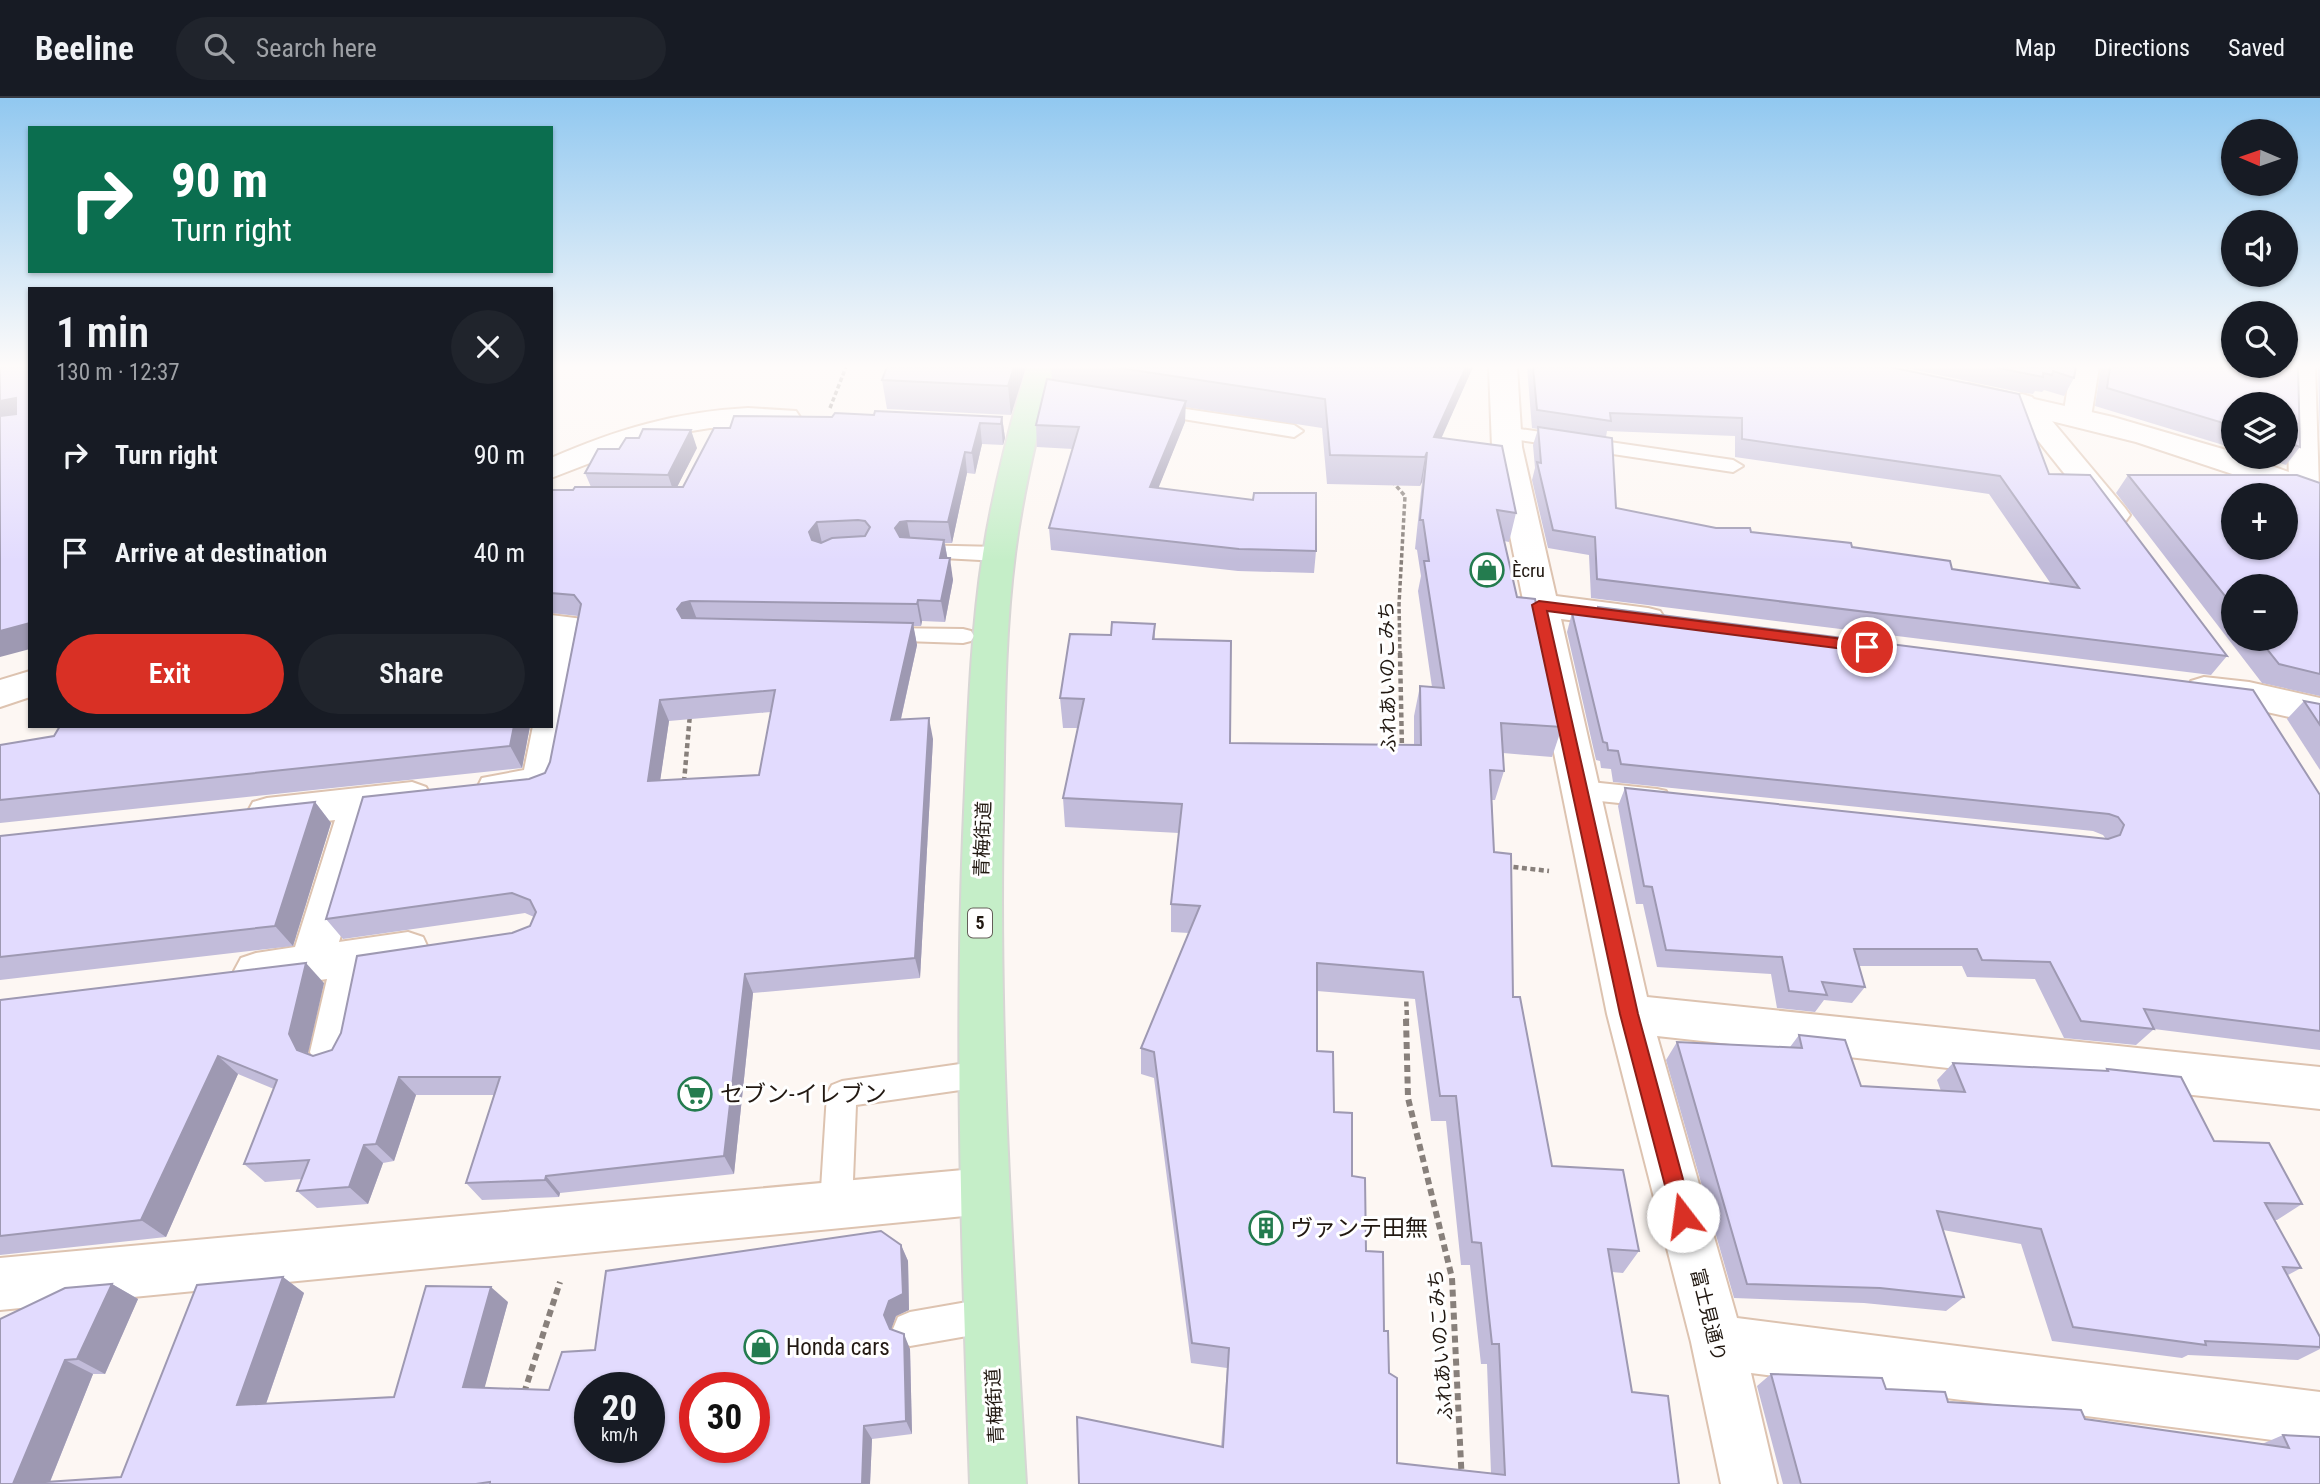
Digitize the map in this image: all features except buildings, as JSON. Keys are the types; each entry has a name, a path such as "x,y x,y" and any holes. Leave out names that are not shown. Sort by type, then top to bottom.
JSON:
{"main road":[{"name":"青梅街道","path":"998,1484 981,1074 981,863 990,651 999,554 1024,432"}],"street":[{"path":"553,468 645,432"},
{"path":"2046,432 2133,540"},
{"path":"2131,432 2192,448 2312,490 2307,432"},
{"name":"富士見通り","path":"1507,433 1507,447 1539,605 1629,1014 1717,1342 1749,1484"},
{"path":"1539,605 1676,622"},
{"path":"553,626 571,627 553,718"},
{"path":"2224,662 2271,728"},
{"path":"0,694 28,684"},
{"path":"2167,685 2249,695 2320,711"},
{"path":"235,816 540,783 551,728"},
{"path":"310,964 360,803"},
{"path":"216,976 445,944"},
{"path":"333,1052 353,958"},
{"path":"1629,1014 2320,1088"},
{"path":"5,1293 985,1191"},
{"path":"1717,1342 2320,1419"}],"lane":[{"path":"1507,433 1733,466"},
{"path":"911,551 999,554"},
{"path":"865,635 963,636"},
{"path":"1581,790 1678,800"},
{"path":"836,1205 842,1094 981,1074"},
{"path":"910,1329 990,1315"}],"path":[{"name":"ふれあいのこみち","path":"1386,475 1405,496 1399,604 1402,764"},
{"path":"684,786 690,705"},
{"path":"1495,865 1599,876"},
{"name":"ふれあいのこみち","path":"1406,991 1408,1098 1452,1278 1462,1484"},
{"path":"523,1396 565,1269"}],"place":[{"name":"Ècru","path":"1487,570"},
{"name":"セブン-イレブン","path":"695,1094"},
{"name":"ヴァンテ田無","path":"1266,1228"},
{"name":"Honda cars","path":"761,1347"}],"route":[{"path":"1683,1216 1629,1014 1539,605 1867,647"}]}
